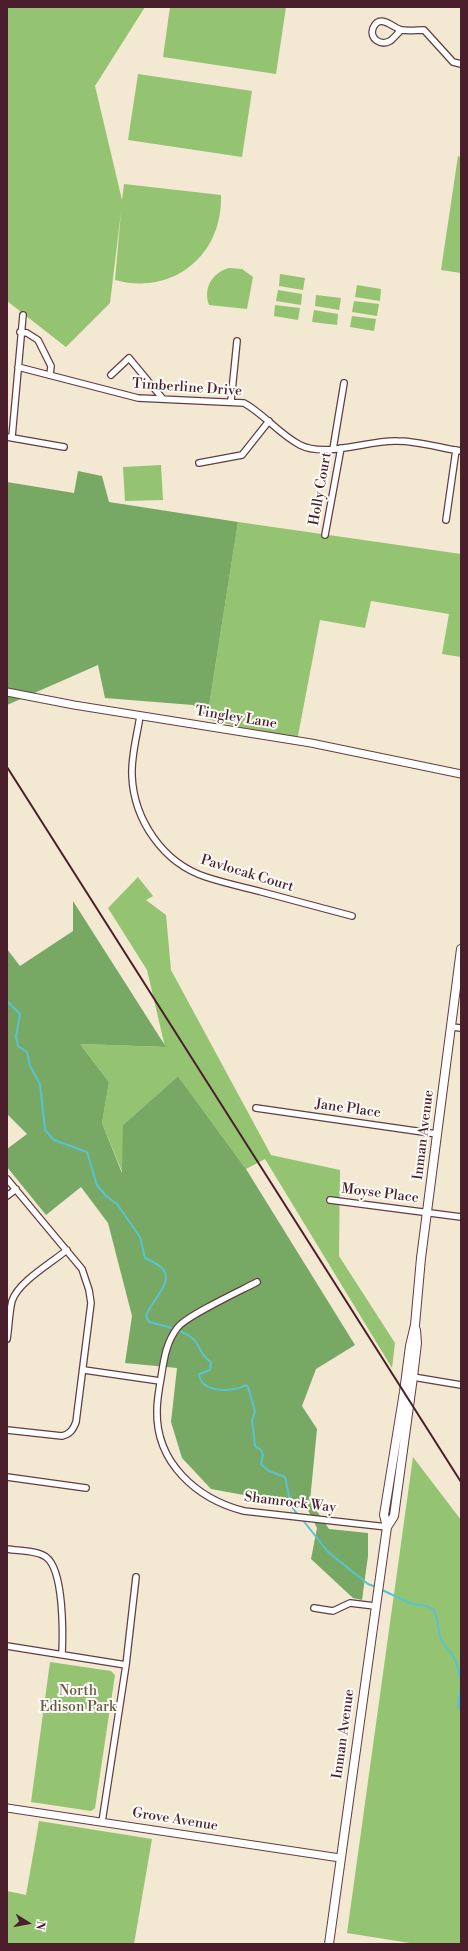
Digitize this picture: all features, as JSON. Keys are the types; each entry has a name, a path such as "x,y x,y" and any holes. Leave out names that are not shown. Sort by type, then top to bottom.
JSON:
{"main road":[{"name":"Inman Avenue","path":"329,1944 374,1606 387,1527 384,1514 410,1346 415,1325 426,1212 461,949"},
{"name":"Inman Avenue","path":"387,1527 394,1516 417,1342 415,1325"}],"street":[{"path":"401,30 390,40 384,43 378,42 373,38 372,34 376,25 380,22 387,22 401,30 424,30 453,62 461,64"},
{"path":"23,315 10,437 64,447"},
{"path":"20,332 27,333 38,340 51,366 50,375"},
{"path":"231,401 237,341"},
{"path":"111,375 129,358 163,400"},
{"name":"Timberline Drive","path":"18,367 138,398 244,402 301,445 315,449 334,449 375,442 399,441 459,451"},
{"path":"334,449 344,383"},
{"path":"199,463 242,455 269,421"},
{"name":"Holly Court","path":"325,535 341,448"},
{"path":"446,520 459,451"},
{"name":"Tingley Lane","path":"7,692 140,716 311,743 461,774"},
{"name":"Pavlocak Court","path":"140,716 133,757 133,792 137,809 143,823 152,837 170,856 205,877 352,916"},
{"path":"451,1027 461,1028"},
{"name":"Jane Place","path":"256,1108 437,1134"},
{"path":"7,1179 82,1270 90,1290 91,1303 84,1370 74,1429 69,1434 62,1436 7,1430"},
{"path":"7,1196 16,1189"},
{"name":"Moyse Place","path":"330,1200 461,1217"},
{"path":"7,1339 12,1302 15,1294 32,1278 67,1250"},
{"name":"Shamrock Way","path":"257,1282 179,1326 173,1333 165,1352 157,1412 160,1433 168,1455 188,1483 201,1493 232,1508 387,1527"},
{"path":"84,1370 160,1381"},
{"path":"413,1377 461,1385"},
{"path":"7,1478 86,1488"},
{"path":"7,1549 42,1555 50,1561 55,1569 64,1620 62,1655"},
{"path":"102,1822 126,1665 136,1577"},
{"path":"314,1608 333,1611 350,1603 374,1606"},
{"path":"7,1646 126,1665"},
{"name":"Grove Avenue","path":"7,1808 340,1858"}],"green space":[{"path":"7,7 145,7 95,86 122,200 124,184 221,195 219,217 213,236 204,252 190,266 175,276 156,282 136,283 115,280 121,212 110,303 66,347 7,301"},
{"path":"170,7 286,7 276,74 163,57"},
{"path":"138,74 252,91 242,157 128,140"},
{"path":"458,156 461,157 461,273 441,270"},
{"path":"229,268 242,269 253,277 247,309 209,305 207,293 210,282 223,270"},
{"path":"280,274 305,278 303,290 279,286"},
{"path":"357,285 381,289 380,301 355,297"},
{"path":"278,290 302,294 301,305 276,301"},
{"path":"316,295 341,298 339,310 315,306"},
{"path":"354,301 379,304 377,316 352,312"},
{"path":"275,305 300,308 298,320 274,316"},
{"path":"314,310 338,314 337,325 312,322"},
{"path":"352,316 376,319 374,331 350,327"},
{"path":"161,465 163,500 125,501 123,467"},
{"path":"78,471 102,476 109,502 238,522 207,719 193,705 105,698 98,665 7,705 7,482 74,493"},
{"path":"238,522 461,554 461,657 442,654 449,614 371,601 365,628 320,620 297,741 207,719"},
{"path":"138,877 153,896 146,900 166,915 171,970 271,1155 340,1170 339,1256 395,1343 392,1368 265,1159 246,1169 178,1076 123,1125 123,1174 102,1123 109,1082 80,1044 165,1047 147,970 108,908"},
{"path":"73,901 166,1047 80,1044 109,1082 102,1123 122,1173 123,1125 178,1076 246,1169 355,1345 316,1369 302,1406 317,1429 310,1501 329,1529 368,1533 368,1556 362,1600 353,1598 311,1559 317,1528 303,1500 244,1495 211,1489 182,1458 171,1422 177,1368 125,1363 132,1316 108,1223 81,1187 46,1215 7,1167 7,1149 27,1134 7,1114 7,949 20,966 73,931"},
{"path":"413,1457 461,1520 461,1944 416,1944 347,1933"},
{"name":"North Edison Park","path":"50,1662 111,1671 115,1675 95,1808 91,1811 31,1802"},
{"path":"39,1821 152,1839 134,1944 7,1944 7,1891 26,1895"}],"waterway":[{"path":"7,1001 20,1014 16,1037 18,1046 27,1052 30,1066 40,1084 45,1130 54,1140 87,1152 97,1185 106,1196 117,1204 140,1237 145,1258 158,1265 165,1273 166,1279 164,1285 146,1316 149,1322 181,1332 196,1342 203,1355 211,1362 210,1370 199,1374 205,1385 218,1390 240,1388 246,1385 248,1387 255,1411 252,1420 255,1446 261,1450 263,1455 261,1464 269,1471 285,1477 291,1506 299,1516"},
{"path":"302,1519 328,1552 368,1584 376,1587"},
{"path":"380,1589 412,1604 427,1606 434,1610 437,1617 440,1637 444,1645 454,1657 459,1670 461,1684"},
{"path":"461,1685 458,1707 461,1710"}],"railway":[{"path":"7,767 461,1482"}]}
